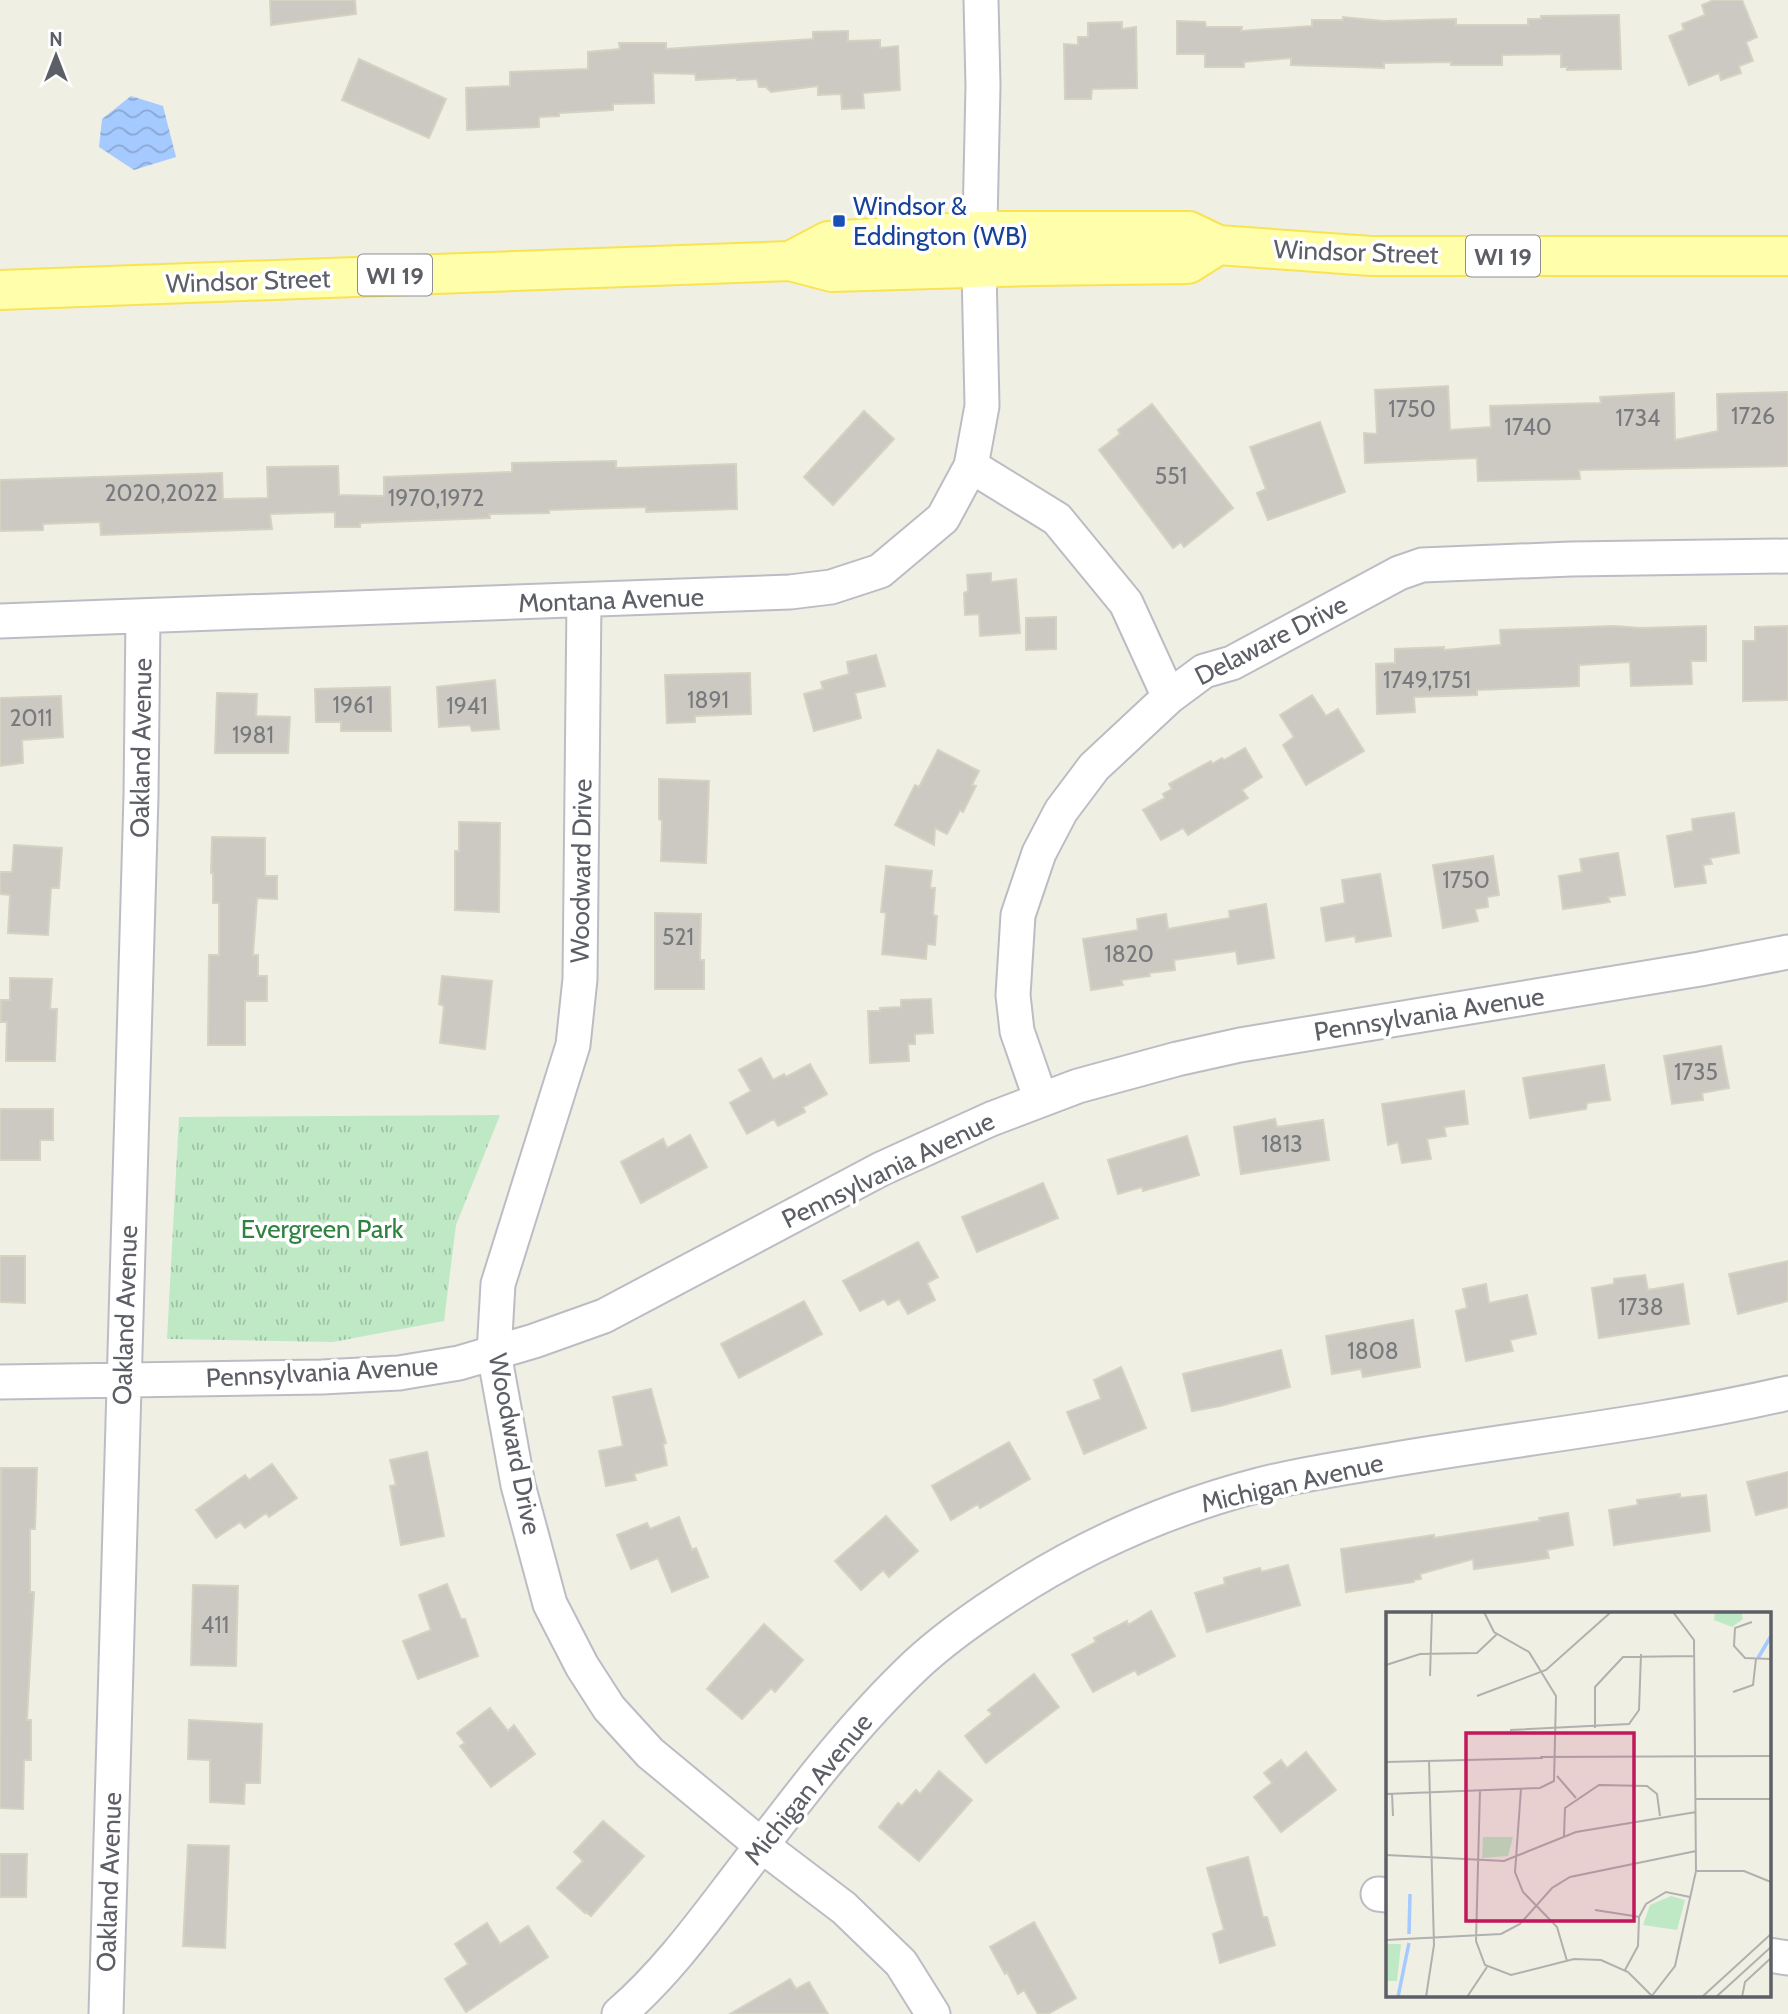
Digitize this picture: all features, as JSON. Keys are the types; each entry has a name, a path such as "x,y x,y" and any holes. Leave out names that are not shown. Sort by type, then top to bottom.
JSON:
{"main road":[{"name":"Windsor Street","path":"790,261 828,241 980,231 1189,231 1217,245 1371,256 1788,256"},
{"name":"Windsor Street","path":"0,290 790,261 832,272 1188,264 1217,245"}],"street":[{"name":"Montana Avenue","path":"0,621 790,592 831,587 880,571 943,518 971,466 982,406 979,269 983,86 981,0"},
{"path":"971,466 1057,519 1126,603 1169,697"},
{"name":"Delaware Drive","path":"1041,1100 1017,1031 1013,995 1018,915 1039,853 1061,811 1094,767 1169,697 1203,671 1232,663 1399,573 1422,565 1788,556"},
{"name":"Woodward Drive","path":"583,600 580,979 573,1045 498,1284 494,1353 518,1485 550,1604 582,1666 609,1708 650,1753 761,1845 844,1908 901,1963 933,2014"},
{"name":"Oakland Avenue","path":"106,2014 122,1382 141,810 143,616"},
{"name":"Pennsylvania Avenue","path":"0,1382 122,1382 399,1373 460,1363 604,1316 881,1169 991,1119 1078,1086 1240,1045 1788,952"},
{"name":"Michigan Avenue","path":"619,2014 678,1954 806,1786 862,1719 919,1661 976,1617 1030,1581 1108,1539 1179,1510 1260,1485 1346,1468 1788,1394"},
{"path":"1770,1955 1788,1958"}],"green space":[{"name":"Evergreen Park","path":"500,1115 456,1225 444,1321 333,1342 167,1339 179,1117"}],"water":[{"path":"131,96 163,106 176,157 134,170 99,147 102,119"}],"building":[{"path":"270,0 355,0 356,14 271,25"},
{"path":"1714,0 1742,0 1757,37 1746,42 1753,61 1739,66 1741,73 1721,80 1719,73 1689,85 1669,36 1684,30 1682,24 1705,15 1702,5"},
{"path":"1619,15 1621,69 1567,70 1567,67 1561,67 1561,54 1502,55 1502,65 1451,65 1451,62 1384,63 1384,68 1291,65 1291,58 1244,62 1244,67 1205,67 1205,54 1177,54 1177,21 1205,22 1206,27 1242,27 1241,31 1312,26 1312,20 1343,20 1343,17 1383,21 1456,19 1456,25 1528,25 1528,19 1541,19 1541,16"},
{"path":"1122,22 1122,29 1136,27 1137,88 1092,89 1091,99 1065,99 1064,44 1078,45 1078,37 1088,37 1088,23"},
{"path":"848,31 848,41 880,40 880,48 898,46 900,90 863,93 864,108 842,109 841,94 818,95 818,86 771,92 766,87 759,87 757,79 696,80 695,74 653,73 654,103 613,104 613,110 539,117 539,127 467,130 466,88 510,86 510,72 588,69 588,52 620,49 619,43 666,43 666,49 813,39 813,32"},
{"path":"359,59 446,99 429,138 342,100"},
{"path":"1448,386 1450,430 1491,427 1490,406 1601,403 1600,397 1674,393 1675,440 1718,431 1717,394 1788,392 1788,466 1579,470 1580,479 1478,481 1477,458 1365,463 1364,433 1377,434 1375,390"},
{"path":"1152,404 1233,508 1184,547 1181,542 1173,548 1099,450 1120,434 1118,430"},
{"path":"864,411 894,439 833,505 804,477"},
{"path":"1320,422 1345,492 1268,520 1257,493 1266,489 1250,447"},
{"path":"616,461 616,468 736,464 737,509 646,512 646,507 549,510 549,513 489,514 490,518 360,523 360,527 335,527 335,512 270,514 272,529 101,535 100,522 43,524 43,530 0,531 0,480 222,473 223,499 268,498 267,467 338,466 339,495 384,496 384,477 512,472 512,463"},
{"path":"991,573 991,582 1016,579 1020,633 980,636 979,614 965,615 967,575"},
{"path":"1056,617 1056,649 1026,650 1026,618"},
{"path":"1706,626 1706,661 1691,661 1692,684 1631,686 1630,662 1579,665 1579,686 1477,690 1477,695 1414,697 1415,712 1377,714 1376,664 1395,663 1395,649 1444,647 1444,650 1501,645 1500,630"},
{"path":"1788,626 1788,700 1743,701 1743,641 1755,641 1755,627"},
{"path":"876,655 885,686 855,693 861,718 814,731 804,694 823,689 821,682 849,674 847,662"},
{"path":"750,673 751,714 695,716 695,722 667,723 665,675"},
{"path":"495,680 499,729 472,731 470,725 439,727 437,687"},
{"path":"390,687 391,731 341,731 341,722 316,722 315,689"},
{"path":"217,693 257,694 256,716 290,717 288,753 215,753"},
{"path":"1312,695 1326,716 1338,709 1364,751 1306,785 1283,745 1294,737 1280,715"},
{"path":"61,696 63,737 22,740 23,763 0,766 0,698"},
{"path":"1245,748 1262,777 1242,790 1248,798 1188,835 1183,828 1161,840 1143,810 1165,798 1163,794 1172,789 1169,784 1211,761 1212,764 1222,758 1224,760"},
{"path":"938,750 979,771 972,785 976,786 963,812 960,810 947,834 935,828 934,845 895,825 915,785 919,787"},
{"path":"659,779 709,781 706,863 661,861"},
{"path":"1734,813 1739,853 1710,858 1712,864 1703,865 1706,883 1675,887 1667,836 1693,831 1692,819"},
{"path":"459,822 500,823 499,912 455,910 455,851 459,851"},
{"path":"212,837 265,838 265,876 277,876 277,899 257,898 253,955 258,955 258,976 267,976 267,1001 245,1001 245,1045 208,1045 209,955 219,955 219,903 213,903 211,873"},
{"path":"14,845 62,848 59,888 51,888 48,935 8,933 10,895 0,894 0,872 12,872"},
{"path":"1618,853 1625,895 1608,897 1610,902 1563,909 1559,876 1582,872 1580,859"},
{"path":"1493,856 1499,895 1487,897 1488,907 1475,909 1478,921 1443,928 1433,865"},
{"path":"886,866 932,871 930,888 935,888 933,915 937,916 935,945 927,944 926,959 882,954 886,913 881,912"},
{"path":"1380,874 1391,936 1356,942 1355,936 1326,941 1321,908 1345,903 1342,880"},
{"path":"1266,904 1274,958 1238,964 1236,951 1174,960 1175,970 1149,973 1150,976 1121,980 1123,985 1091,990 1083,939 1138,930 1137,919 1166,914 1168,929 1230,918 1229,911"},
{"path":"655,913 701,914 700,960 704,960 704,989 655,989"},
{"path":"442,976 492,981 485,1049 440,1043 444,1006 439,1004"},
{"path":"10,978 52,979 50,1009 57,1009 55,1061 6,1061 7,1022 1,1022 1,1000 10,1000"},
{"path":"931,999 933,1033 915,1034 915,1044 908,1044 909,1061 870,1063 868,1011 901,1007 901,1000"},
{"path":"1721,1046 1729,1088 1702,1093 1703,1100 1672,1104 1664,1056"},
{"path":"761,1058 773,1080 784,1074 786,1077 810,1064 827,1094 803,1107 805,1112 778,1126 774,1119 747,1134 730,1103 751,1091 739,1070"},
{"path":"1604,1065 1610,1100 1587,1103 1586,1109 1530,1118 1523,1078"},
{"path":"1464,1091 1468,1124 1444,1127 1446,1136 1427,1139 1431,1159 1402,1163 1398,1142 1388,1145 1382,1104"},
{"path":"0,1109 53,1109 53,1140 40,1140 40,1160 0,1160"},
{"path":"1275,1119 1277,1127 1323,1120 1329,1160 1241,1174 1234,1127"},
{"path":"690,1135 707,1167 641,1203 621,1162 663,1139 667,1148"},
{"path":"1187,1136 1199,1175 1143,1191 1142,1187 1118,1194 1108,1160"},
{"path":"1043,1183 1058,1218 977,1252 962,1217"},
{"path":"918,1242 938,1277 927,1283 935,1300 908,1314 899,1299 888,1305 884,1299 860,1311 843,1281"},
{"path":"0,1256 25,1256 25,1303 0,1302"},
{"path":"1788,1261 1788,1301 1738,1314 1729,1274"},
{"path":"1645,1275 1648,1290 1683,1284 1689,1324 1599,1338 1592,1288 1614,1284 1614,1279"},
{"path":"1486,1284 1489,1303 1527,1295 1536,1334 1510,1340 1513,1351 1466,1361 1456,1311 1467,1308 1463,1289"},
{"path":"804,1301 822,1334 739,1378 721,1344"},
{"path":"1413,1320 1420,1367 1363,1377 1361,1369 1332,1374 1326,1336"},
{"path":"1281,1350 1290,1387 1192,1411 1183,1374"},
{"path":"1121,1367 1146,1428 1084,1454 1067,1412 1101,1399 1094,1380"},
{"path":"651,1389 666,1443 663,1444 667,1465 634,1474 636,1480 606,1486 599,1451 623,1446 613,1397"},
{"path":"1009,1442 1030,1479 980,1508 978,1504 951,1520 932,1486"},
{"path":"427,1452 444,1536 401,1545 390,1486 396,1485 390,1460"},
{"path":"272,1464 297,1498 269,1517 266,1513 245,1528 240,1522 216,1538 196,1510 245,1475 249,1480"},
{"path":"1,1468 37,1468 35,1529 30,1529 30,1592 34,1592 27,1720 31,1720 31,1760 24,1760 23,1809 0,1808"},
{"path":"1788,1472 1788,1507 1756,1515 1747,1482"},
{"path":"1680,1494 1680,1498 1706,1495 1710,1531 1614,1545 1609,1510 1638,1505 1637,1500"},
{"path":"1568,1513 1573,1545 1547,1550 1549,1558 1474,1569 1473,1559 1420,1574 1421,1579 1414,1582 1346,1592 1341,1549 1434,1535 1434,1538 1540,1521 1539,1518"},
{"path":"886,1516 918,1551 889,1577 883,1570 861,1590 835,1561"},
{"path":"679,1517 692,1550 696,1548 708,1577 672,1592 658,1558 631,1569 617,1535 647,1523 650,1529"},
{"path":"1288,1565 1300,1605 1207,1632 1195,1593 1225,1584 1224,1578 1260,1568 1261,1572"},
{"path":"447,1584 461,1619 465,1619 478,1656 418,1679 403,1641 431,1630 419,1595"},
{"path":"193,1585 238,1586 236,1666 191,1665"},
{"path":"1151,1611 1175,1656 1138,1675 1135,1670 1093,1692 1072,1655 1096,1642 1094,1638 1127,1621 1128,1625"},
{"path":"764,1624 803,1660 775,1692 771,1688 742,1719 707,1689"},
{"path":"1034,1674 1059,1707 986,1763 965,1736 992,1714 988,1710"},
{"path":"490,1708 508,1731 514,1725 535,1754 491,1787 460,1746 465,1743 457,1733"},
{"path":"189,1720 262,1724 260,1783 245,1783 244,1804 210,1802 210,1760 188,1759"},
{"path":"1306,1752 1336,1790 1281,1832 1254,1797 1272,1783 1264,1773 1281,1760 1287,1768"},
{"path":"939,1771 972,1800 919,1861 879,1827 898,1803 902,1806 916,1790 920,1794"},
{"path":"603,1821 644,1856 591,1916 557,1888 583,1861 574,1852"},
{"path":"188,1845 229,1846 225,1948 183,1946"},
{"path":"0,1854 27,1854 26,1897 0,1897"},
{"path":"1248,1857 1263,1917 1267,1917 1275,1945 1220,1963 1213,1934 1224,1930 1207,1868"},
{"path":"1034,1922 1076,1998 1048,2014 1038,2014 1024,1990 1018,1994 990,1947"},
{"path":"487,1923 500,1944 528,1926 548,1957 466,2012 445,1979 468,1964 455,1944"},
{"path":"790,1979 796,1989 809,1982 828,2014 730,2014"}],"place":[{"name":"Windsor & Eddington (WB)","path":"839,221"}]}
